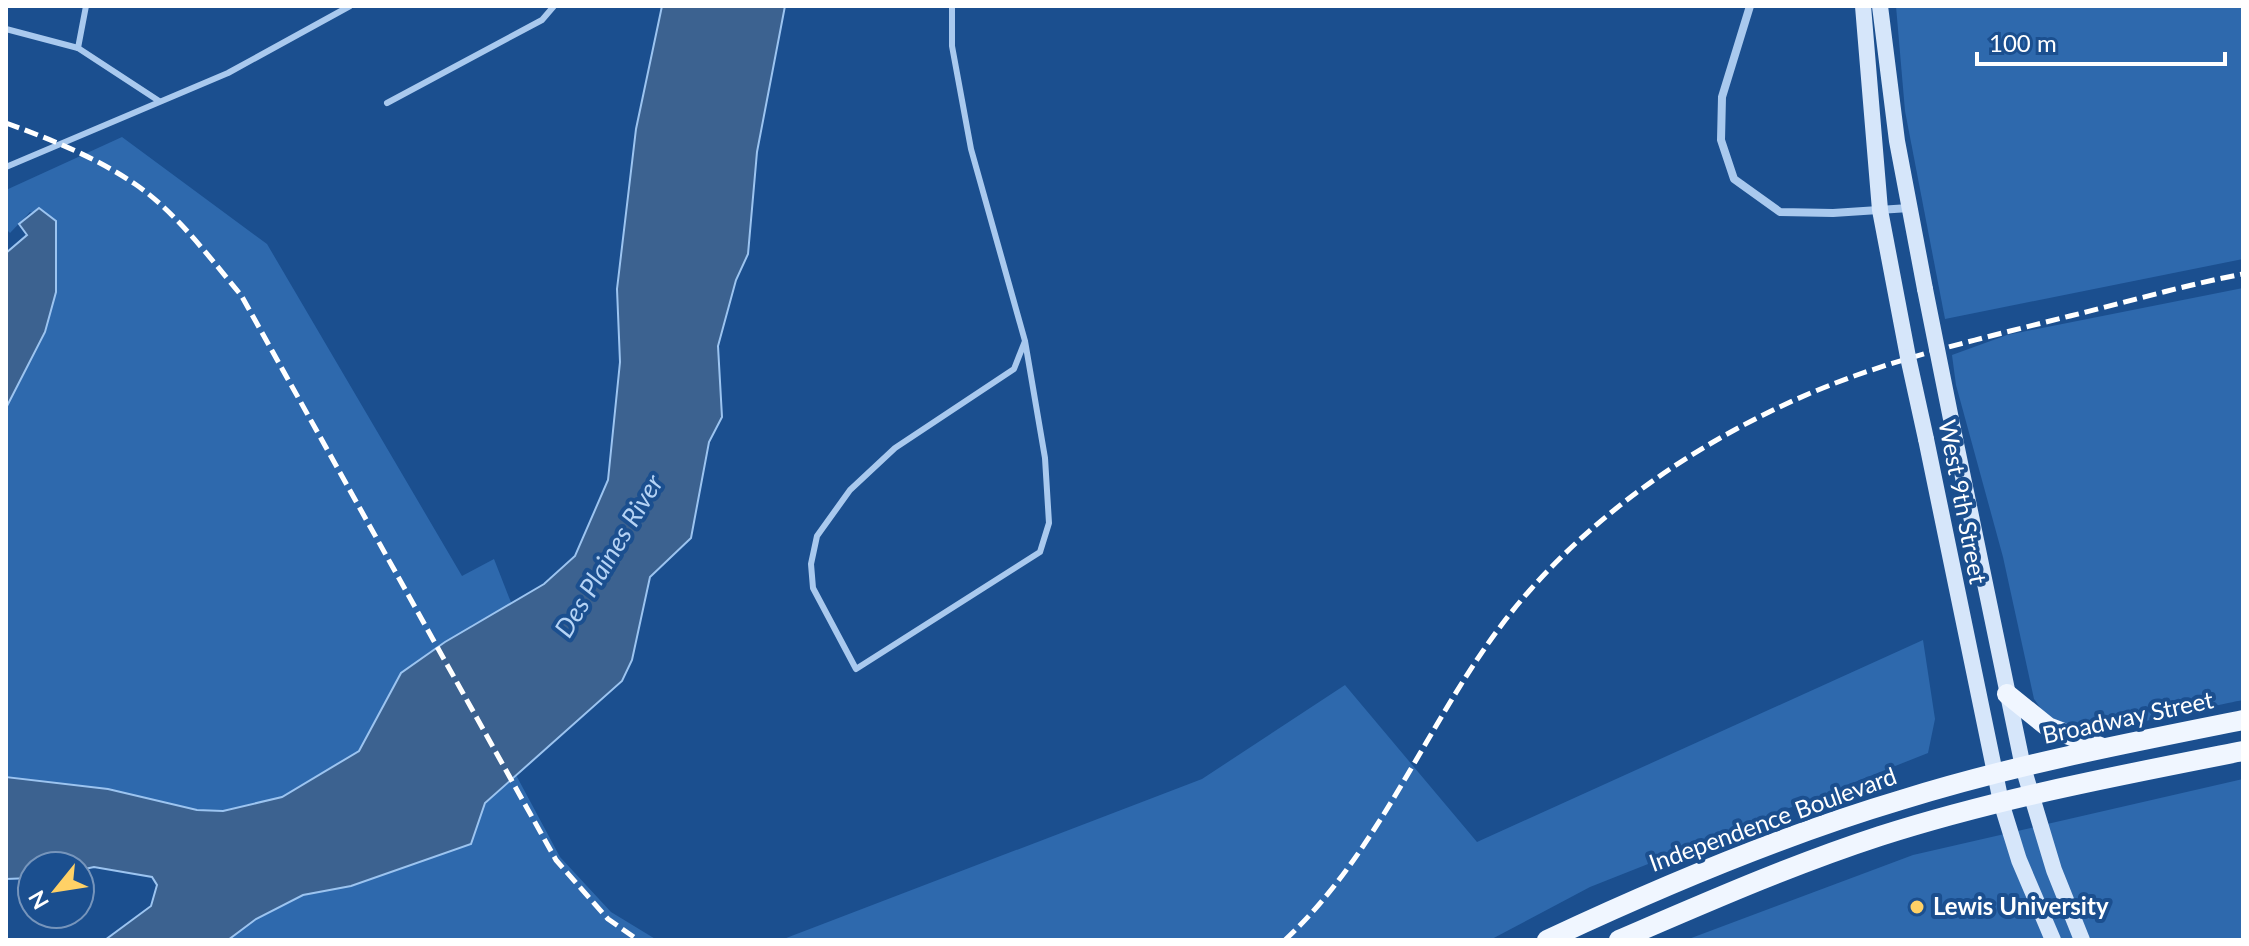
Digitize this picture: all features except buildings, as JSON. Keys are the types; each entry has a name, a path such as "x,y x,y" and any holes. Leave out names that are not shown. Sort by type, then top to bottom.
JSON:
{"main road":[{"name":"West 9th Street","path":"1863,6 1880,210 1895,300 1994,774 2019,860 2053,940"},
{"name":"West 9th Street","path":"1880,6 1887,82 1909,208 2007,694 2030,795 2054,870 2082,940"},
{"path":"2007,694 2048,727 2103,748"},
{"name":"Broadway Street","path":"2023,767 2243,720"},
{"path":"1619,940 1828,855 2001,802 2243,751"},
{"name":"Independence Boulevard","path":"1547,940 1668,885 1784,840 1898,800 2023,767"}],"street":[{"path":"1750,6 1722,97 1721,140 1734,179 1780,212 1909,208"}],"lane":[{"path":"78,48 86,6"},
{"path":"6,167 228,73 350,6"},
{"path":"387,103 542,20 554,6"},
{"path":"952,6 952,46 971,149 1025,341 1045,458 1049,523 1040,552 856,669 813,588 811,564 817,536 850,490 895,448 1014,369 1025,341"},
{"path":"6,29 78,48 159,101"}],"shaded area":[{"path":"1896,6 2243,6 2243,259 1945,319 1905,111"},
{"path":"122,137 267,244 462,576 494,559 512,605 472,625 377,721 359,751 282,797 223,811 196,810 108,789 6,777 6,408 45,332 56,292 56,221 30,212 10,233 6,229 6,190"},
{"path":"2243,288 2243,700 2126,725 2080,730 2060,727 2034,699 2003,557 1956,385 1952,355 2007,335"},
{"path":"1923,640 1935,719 1928,753 1590,887 1490,940 781,940 1202,779 1345,685 1477,842"},
{"path":"516,775 560,857 611,912 657,940 228,940 256,919 303,895 351,886 471,844 485,803"},
{"path":"2243,779 2243,940 1686,940 1913,855"}],"water":[{"name":"Des Plaines River","path":"662,6 785,6 757,152 748,254 736,280 718,346 722,417 709,442 691,538 650,577 632,660 622,681 485,803 471,844 351,886 303,895 256,919 228,940 105,940 151,906 157,885 152,877 96,867 96,850 16,850 16,879 6,879 6,777 108,789 197,810 223,811 282,797 359,751 401,673 445,642 544,584 575,556 608,480 620,362 617,289 636,129"},
{"path":"39,208 56,221 56,292 45,332 6,408 6,253 27,235 19,224"}],"railway":[{"path":"6,123 72,149 135,184 178,221 241,295 556,860 608,919 638,940"},
{"path":"1285,940 1322,901 1355,858 1467,675 1531,589 1601,521 1680,462 1767,413 1857,375 1963,343 2243,274"}],"place":[{"name":"Lewis University","path":"1917,907"}]}
